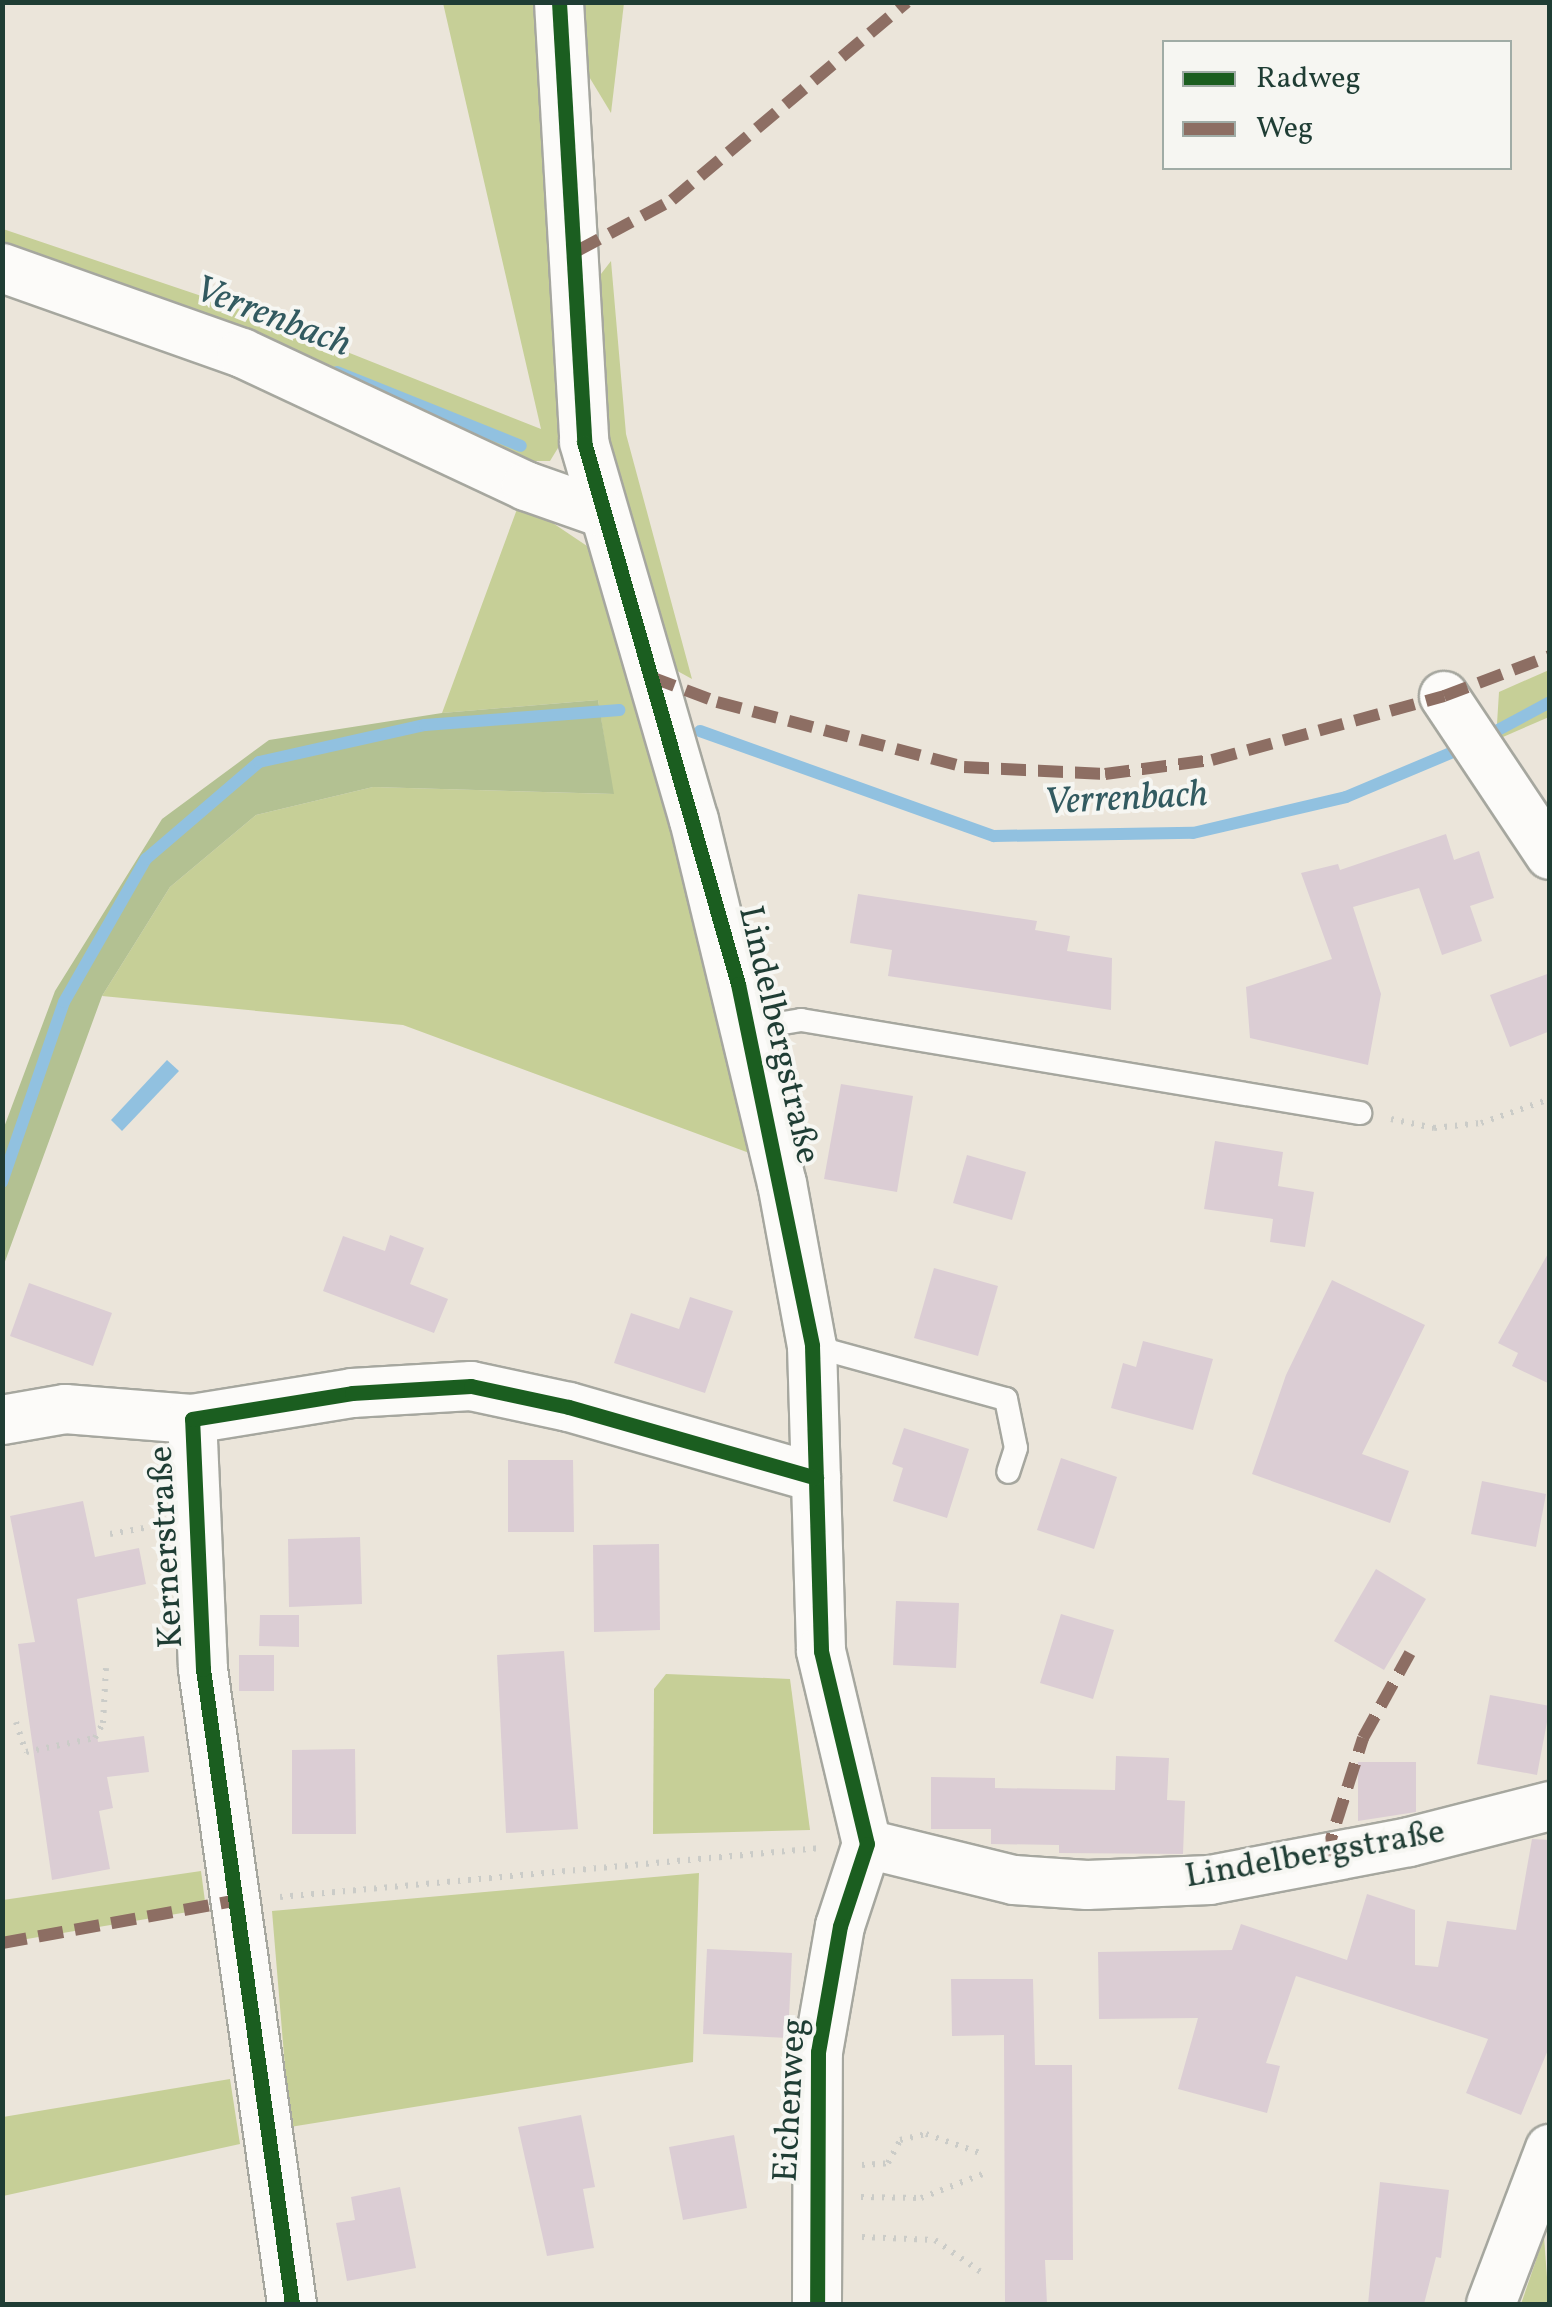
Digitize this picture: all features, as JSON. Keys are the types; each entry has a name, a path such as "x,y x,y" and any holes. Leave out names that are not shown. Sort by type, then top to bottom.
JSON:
{"street":[{"name":"Lindelbergstraße","path":"559,2 577,251 584,442 600,512 694,820 748,1029 812,1346 822,1651 867,1844 1014,1880 1210,1880 1409,1842 1550,1806"},
{"path":"2,268 242,353 526,486 600,512"},
{"path":"1444,696 1550,855"},
{"name":"Kernerstraße","path":"2,1420 65,1409 192,1419 352,1394 471,1386 569,1407 816,1478"},
{"name":"Kernerstraße","path":"192,1419 203,1669 292,2304"},
{"name":"Eichenweg","path":"817,2304 818,2052 840,1926 867,1844"},
{"path":"1491,2304 1550,2149"}],"lane":[{"name":"Lindelbergstraße","path":"748,1029 801,1020 1360,1113"},
{"path":"812,1346 1006,1399 1016,1448 1008,1472"}],"path":[{"path":"1360,1113 1434,1128 1481,1123 1550,1099"},
{"path":"16,1722 26,1752 94,1738 103,1723 106,1668"},
{"path":"233,1901 867,1844"},
{"path":"816,2204 888,2163 900,2140 926,2134 980,2153"},
{"path":"816,2204 863,2196 921,2198 982,2174"},
{"path":"816,2204 935,2240 981,2272"}],"green space":[{"path":"443,3 546,3 569,430 550,461 516,461 3,259 3,229 234,307 541,429"},
{"path":"576,3 624,3 611,113 585,70"},
{"path":"611,261 626,434 692,679 661,662 602,439 594,283"},
{"path":"520,501 590,548 677,805 752,1154 403,1025 102,996 170,887 256,815 373,787 613,794 598,700 442,713"},
{"path":"1549,670 1549,717 1496,740 1499,692"},
{"path":"598,700 614,794 373,787 256,815 170,887 102,996 3,1267 3,1130 55,991 162,819 269,740 442,713"},
{"path":"666,1674 790,1679 810,1830 653,1834 654,1689"},
{"path":"201,1871 206,1909 3,1943 3,1900"},
{"path":"699,1873 693,2062 290,2127 272,1911"},
{"path":"230,2079 240,2144 3,2196 3,2117"},
{"path":"1544,2237 1549,2304 1521,2304"}],"water":[{"path":"167,1060 179,1071 122,1131 111,1120"}],"building":[{"path":"1446,834 1454,860 1479,851 1494,898 1470,906 1482,941 1442,955 1419,888 1353,907 1381,994 1368,1065 1250,1038 1246,987 1332,959 1301,873 1338,864 1340,870"},
{"path":"858,894 1037,921 1035,930 1070,936 1067,951 1112,958 1111,1010 888,976 892,950 850,943"},
{"path":"1550,973 1550,1031 1510,1047 1490,995"},
{"path":"841,1084 913,1096 897,1192 824,1179"},
{"path":"1215,1141 1283,1152 1278,1186 1314,1192 1305,1247 1270,1242 1273,1219 1204,1209"},
{"path":"967,1155 1026,1172 1012,1220 953,1203"},
{"path":"390,1235 424,1248 410,1284 448,1299 434,1333 323,1291 343,1236 385,1251"},
{"path":"1550,1250 1550,1384 1512,1366 1518,1353 1498,1343"},
{"path":"934,1268 998,1286 978,1356 914,1338"},
{"path":"1332,1280 1425,1325 1362,1454 1409,1471 1390,1523 1252,1474 1286,1375"},
{"path":"29,1283 112,1313 93,1366 10,1336"},
{"path":"690,1297 733,1311 705,1393 614,1363 631,1313 679,1329"},
{"path":"1143,1341 1213,1359 1193,1430 1111,1408 1123,1363 1136,1367"},
{"path":"904,1428 969,1449 947,1518 893,1501 903,1468 892,1464"},
{"path":"1061,1458 1117,1477 1094,1549 1037,1530"},
{"path":"508,1460 573,1460 574,1532 508,1532"},
{"path":"1482,1481 1546,1494 1536,1547 1471,1534"},
{"path":"83,1501 95,1557 139,1548 146,1584 77,1599 98,1742 144,1736 149,1772 107,1777 113,1808 99,1811 110,1869 52,1880 18,1644 35,1642 10,1516"},
{"path":"360,1537 362,1604 289,1607 288,1539"},
{"path":"659,1544 660,1630 594,1632 593,1545"},
{"path":"1376,1569 1426,1599 1384,1670 1334,1641"},
{"path":"896,1601 959,1603 956,1668 893,1665"},
{"path":"1061,1614 1114,1630 1093,1699 1040,1683"},
{"path":"260,1615 299,1615 299,1647 259,1646"},
{"path":"564,1651 578,1829 506,1833 497,1655"},
{"path":"239,1655 274,1655 274,1691 239,1691"},
{"path":"1490,1695 1550,1706 1537,1775 1477,1764"},
{"path":"355,1749 356,1834 292,1834 292,1750"},
{"path":"1116,1756 1169,1758 1167,1800 1185,1801 1183,1854 1059,1853 1059,1845 991,1844 991,1829 931,1829 931,1777 995,1778 995,1788 1115,1790"},
{"path":"1358,1762 1416,1762 1416,1812 1358,1821"},
{"path":"1532,1839 1550,1840 1550,2045 1521,2115 1466,2093 1488,2039 1296,1976 1266,2063 1280,2066 1267,2113 1178,2089 1198,2018 1099,2019 1098,1952 1232,1950 1241,1924 1347,1960 1367,1894 1415,1910 1415,1965 1438,1967 1447,1921 1516,1930"},
{"path":"707,1949 792,1953 788,2038 703,2034"},
{"path":"951,1979 1033,1979 1035,2065 1072,2065 1073,2260 1045,2260 1047,2304 1005,2304 1004,2035 952,2036"},
{"path":"581,2115 595,2187 583,2189 594,2248 547,2256 518,2127"},
{"path":"734,2135 747,2208 683,2220 669,2147"},
{"path":"1380,2182 1449,2190 1441,2258 1436,2257 1424,2304 1368,2304"},
{"path":"400,2187 416,2268 347,2281 336,2223 355,2220 351,2197"}],"waterway":[{"name":"Verrenbach","path":"337,372 521,446"},
{"name":"Verrenbach","path":"1483,738 1550,702"},
{"path":"2,1182 64,1002 146,859 259,762 425,725 619,710"},
{"name":"Verrenbach","path":"700,731 994,836 1193,833 1346,797 1465,747"}],"marked path":[{"path":"577,251 672,200 907,2"},
{"path":"651,677 717,702 964,767 1105,774 1212,760 1444,696 1550,656"},
{"path":"1325,1858 1363,1738 1410,1653"},
{"path":"2,1943 233,1901"}],"cycle path":[{"path":"559,2 584,442 738,984 812,1346 821,1651 867,1844 840,1926 818,2052 817,2304"},
{"path":"292,2304 203,1669 192,1419 352,1393 471,1386 569,1407 816,1478"}]}
